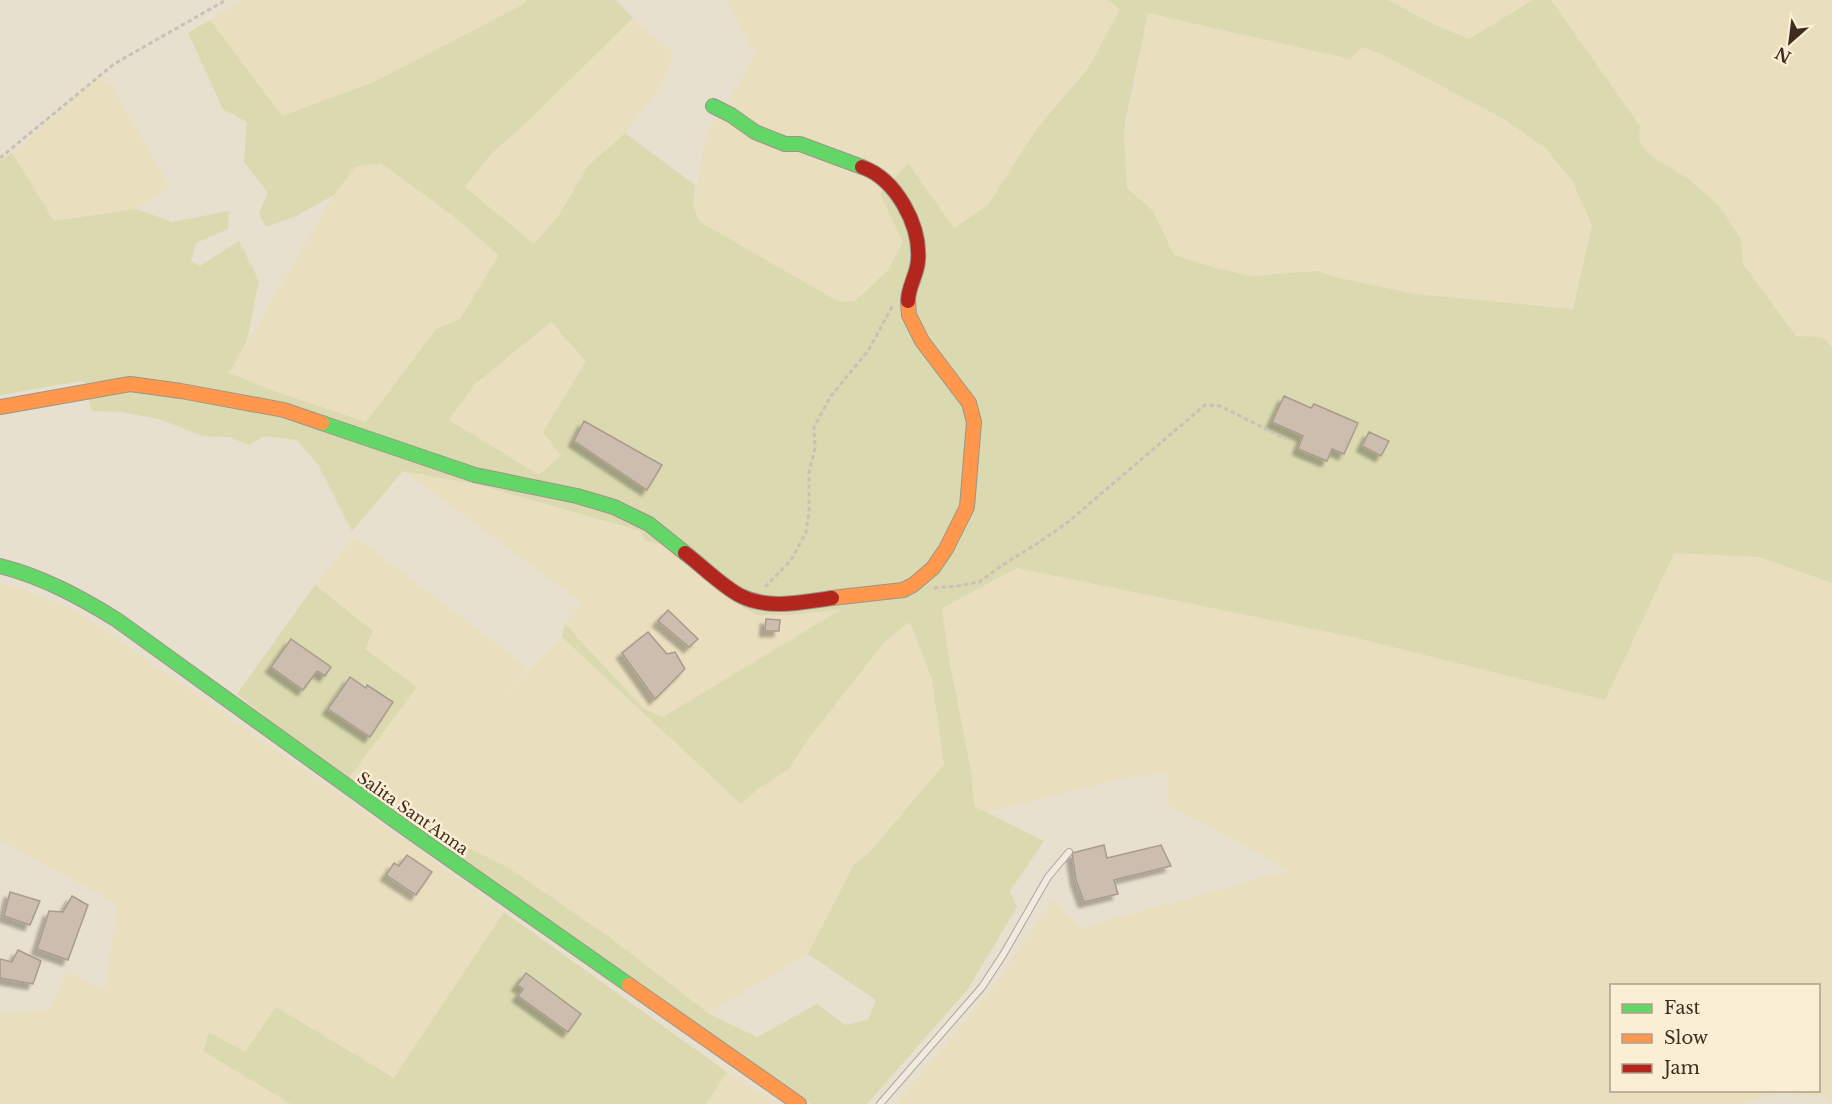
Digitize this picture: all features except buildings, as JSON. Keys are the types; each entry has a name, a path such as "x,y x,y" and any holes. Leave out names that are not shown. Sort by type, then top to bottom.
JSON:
{"street":[{"path":"0,407 130,384 284,410 475,475 577,496 614,507 649,524 738,595 745,598 784,604 903,590 913,585 933,568 946,549 966,507 974,422 969,403 922,341 909,315 908,295 918,263 918,247 913,226 902,202 884,180 868,169 800,144 785,144 754,132 713,106"},
{"name":"Salita Sant'Anna","path":"0,566 51,582 117,621 408,830 799,1104"}],"lane":[{"path":"880,1104 982,987 1004,955 1048,877 1069,852"}],"path":[{"path":"0,158 114,64 226,0"},
{"path":"745,598 764,588 791,560 806,532 809,512 809,473 815,448 814,427 831,396 868,351 897,298"},
{"path":"933,588 979,582 1038,543 1068,522 1205,405 1220,406 1286,439"}],"shaded area":[{"path":"244,0 527,0 520,6 374,82 282,116 210,20"},
{"path":"726,0 1107,0 1120,9 1088,69 1038,127 988,205 954,228 907,163 880,194 903,242 888,269 855,301 839,302 700,222 693,207 707,129 720,117 755,53"},
{"path":"1388,0 1533,0 1469,39 1433,24"},
{"path":"1551,0 1832,0 1832,348 1822,337 1797,336 1743,264 1741,239 1690,180 1648,154 1639,140 1640,126"},
{"path":"1148,13 1350,59 1362,47 1381,54 1504,119 1545,148 1572,180 1592,225 1572,309 1414,294 1317,271 1251,276 1173,255 1153,211 1127,188 1124,138"},
{"path":"633,18 673,53 663,83 625,133 588,166 559,215 534,244 464,187 490,155"},
{"path":"99,77 113,88 170,187 136,209 54,221 12,153"},
{"path":"381,163 452,215 499,255 460,319 436,329 366,422 229,373 334,195 355,167"},
{"path":"551,322 586,360 543,431 562,456 539,476 449,420 475,384"},
{"path":"402,470 475,484 642,531 662,543 739,605 757,615 791,615 844,609 663,717 644,709 565,624 582,603"},
{"path":"354,536 528,668 494,705 562,637 741,804 758,789 790,768 806,742 886,640 910,622 932,679 944,764 869,853 854,864 808,954 708,1013 612,939 509,868 457,842 441,847 349,778 417,687 365,649 373,631 315,585"},
{"path":"1674,553 1759,557 1832,583 1832,1103 1826,1097 1783,1093 1754,1099 1744,1104 896,1104 992,989 1053,899 1081,928 1289,870 1168,805 1168,773 1125,778 988,812 974,806 972,776 949,659 942,608 1018,568 1169,597 1426,654 1604,700"},
{"path":"0,583 32,593 80,613 504,912 394,1078 276,1007 245,1053 209,1032 203,1051 291,1104 0,1104 0,1014 49,1009 68,972 105,990 117,904 0,840"},
{"path":"727,1072 776,1104 706,1104"}],"green space":[{"path":"527,0 616,0 633,18 490,155 465,187 534,244 559,215 588,166 625,133 695,185 693,207 700,222 839,302 855,301 888,270 903,242 880,194 908,163 954,228 988,205 1038,127 1088,69 1120,9 1107,0 1388,0 1433,24 1469,39 1533,0 1551,0 1640,126 1639,140 1648,154 1690,180 1720,207 1741,239 1743,264 1796,336 1822,337 1832,348 1832,583 1759,557 1674,553 1605,700 1353,637 1017,568 942,608 949,659 972,776 974,806 1044,841 1010,891 1017,907 968,989 867,1104 811,1104 442,848 457,842 509,868 612,939 708,1013 757,1037 817,1004 845,1025 868,1020 876,1000 808,954 854,864 869,853 944,764 932,679 910,622 886,640 806,742 790,768 758,789 741,804 562,637 565,624 644,709 663,717 842,609 791,615 757,615 739,605 662,544 645,541 641,531 475,484 403,471 352,531 318,465 297,440 265,436 249,445 229,437 202,436 162,420 122,412 92,411 83,381 0,395 0,161 12,153 54,221 136,209 172,222 229,211 228,229 196,243 191,261 200,266 239,241 259,281 247,341 229,373 366,422 436,329 460,319 499,255 452,215 381,163 355,167 334,195 296,216 266,227 259,213 268,193 244,162 247,122 223,109 188,33 210,20 282,116 374,82 520,6","holes":["1148,13 1350,59 1362,47 1381,54 1504,119 1545,148 1572,180 1592,225 1573,309 1414,294 1317,271 1251,276 1174,255 1153,211 1127,188 1125,123","551,322 586,361 543,432 561,456 539,475 449,420 475,384"]},
{"path":"315,585 373,631 365,649 417,687 349,778 295,740 237,694"},
{"path":"504,912 727,1072 706,1104 291,1104 203,1051 209,1032 245,1052 276,1007 394,1078"}],"traffic: fast":[{"path":"713,106 731,115 755,132 785,144 800,144 862,167"},
{"path":"322,423 475,475 577,496 614,507 649,524 685,553"},
{"path":"0,566 61,588 117,620 408,830 629,985"}],"traffic: slow":[{"path":"832,598 903,590 913,585 933,568 946,549 967,507 974,422 969,403 922,341 909,315 908,301"},
{"path":"0,407 130,384 284,410 322,423"},
{"path":"629,985 799,1104"}],"traffic: jam":[{"path":"862,167 886,182 904,205 911,219 918,247 918,261 908,301"},
{"path":"685,553 727,588 752,600 786,604 832,598"}]}
